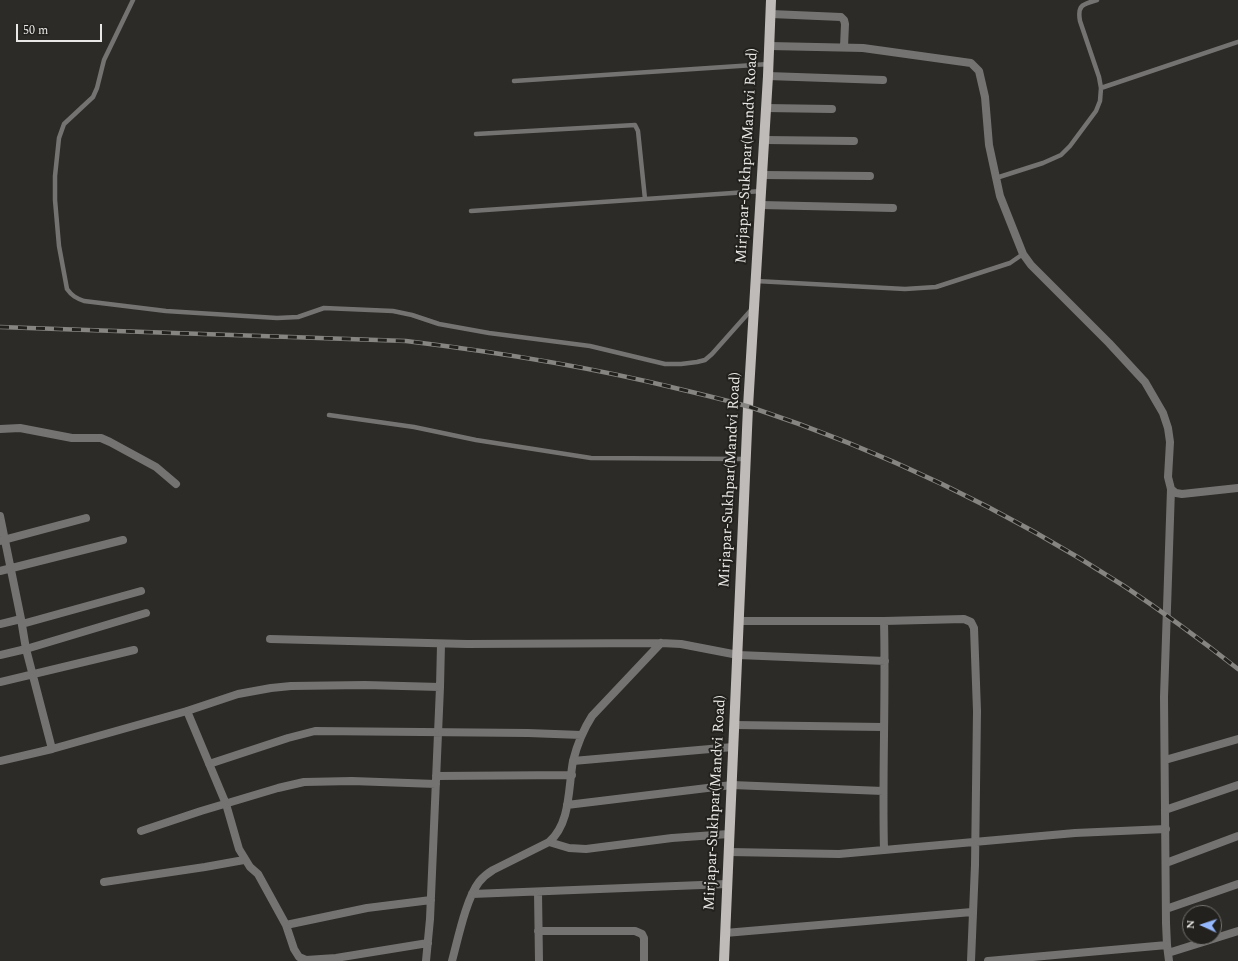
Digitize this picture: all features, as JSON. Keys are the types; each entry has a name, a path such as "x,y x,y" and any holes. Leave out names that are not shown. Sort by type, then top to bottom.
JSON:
{"main road":[{"name":"Mirjapar-Sukhpar(Mandvi Road)","path":"724,961 748,407 762,191 772,0"}],"street":[{"path":"771,14 842,17 845,24 844,47"},
{"path":"770,46 862,48 934,57 970,63 976,66 979,71 986,97 989,145 1000,196 1023,254 1031,265 1110,343 1145,382 1163,413 1168,428 1170,442 1168,477 1171,489 1164,697 1166,909 1168,953"},
{"path":"768,76 883,80"},
{"path":"766,108 832,109"},
{"path":"765,140 854,141"},
{"path":"763,174 870,176"},
{"path":"761,205 893,208"},
{"path":"0,429 20,428 72,438 101,438 156,467 176,484"},
{"path":"1171,489 1176,493 1182,494 1238,488"},
{"path":"0,516 2,540 22,622 26,649 52,749"},
{"path":"2,540 86,518"},
{"path":"0,571 123,540"},
{"path":"0,624 22,622 141,592"},
{"path":"0,655 26,649 146,613"},
{"path":"739,620 884,621 964,619 971,622 974,628 977,711 975,865 971,961"},
{"path":"884,621 884,850"},
{"path":"270,639 441,644 661,643 681,644 738,655 885,661"},
{"path":"452,961 472,894 479,882 485,875 493,870 556,837 567,805 573,761 584,729 592,716 661,643"},
{"path":"426,961 436,780 441,644"},
{"path":"0,682 134,650"},
{"path":"0,761 52,749 187,711 238,694 271,688 291,686 365,685 440,687"},
{"path":"187,711 226,804 239,849 244,860 258,874 286,925 294,949 299,957 306,960 336,958 428,943"},
{"path":"734,725 883,727"},
{"path":"209,764 288,738 315,731 528,733 581,736"},
{"path":"1165,760 1238,739"},
{"path":"573,761 733,747"},
{"path":"141,831 278,788 304,782 436,780 572,775"},
{"path":"567,805 732,785 883,791"},
{"path":"1165,810 1238,785"},
{"path":"729,852 839,854 1074,833 1166,829"},
{"path":"549,842 569,848 586,848 672,838 729,834"},
{"path":"1166,863 1238,836"},
{"path":"104,882 244,860"},
{"path":"472,894 727,884"},
{"path":"1166,909 1238,884"},
{"path":"538,892 539,961"},
{"path":"286,925 367,908 430,900"},
{"path":"725,933 972,912"},
{"path":"988,961 1168,953 1238,930"},
{"path":"538,931 635,931 642,934 644,938 644,961"}],"lane":[{"path":"133,0 104,60 97,88 93,97 64,124 59,138 55,176 55,200 59,246 67,289 71,295 76,298 166,311 277,318 298,317 324,308 393,311 412,315 439,324 489,333 590,346 665,364 681,364 705,360 755,306"},
{"path":"996,178 1043,163 1061,155 1070,146 1096,111 1100,101 1101,88 1099,77 1078,12 1080,7 1097,0"},
{"path":"1101,88 1238,42"},
{"path":"514,80 769,64"},
{"path":"476,134 635,125 638,131 645,199"},
{"path":"471,211 762,191"},
{"path":"756,281 905,289 936,287 1010,263 1023,254"},
{"path":"329,415 414,427 476,440 591,458 746,459"}],"railway":[{"path":"0,327 406,341 575,366 642,380 741,404 799,424 895,463 943,484 1035,532 1124,586 1182,626 1238,669"}]}
